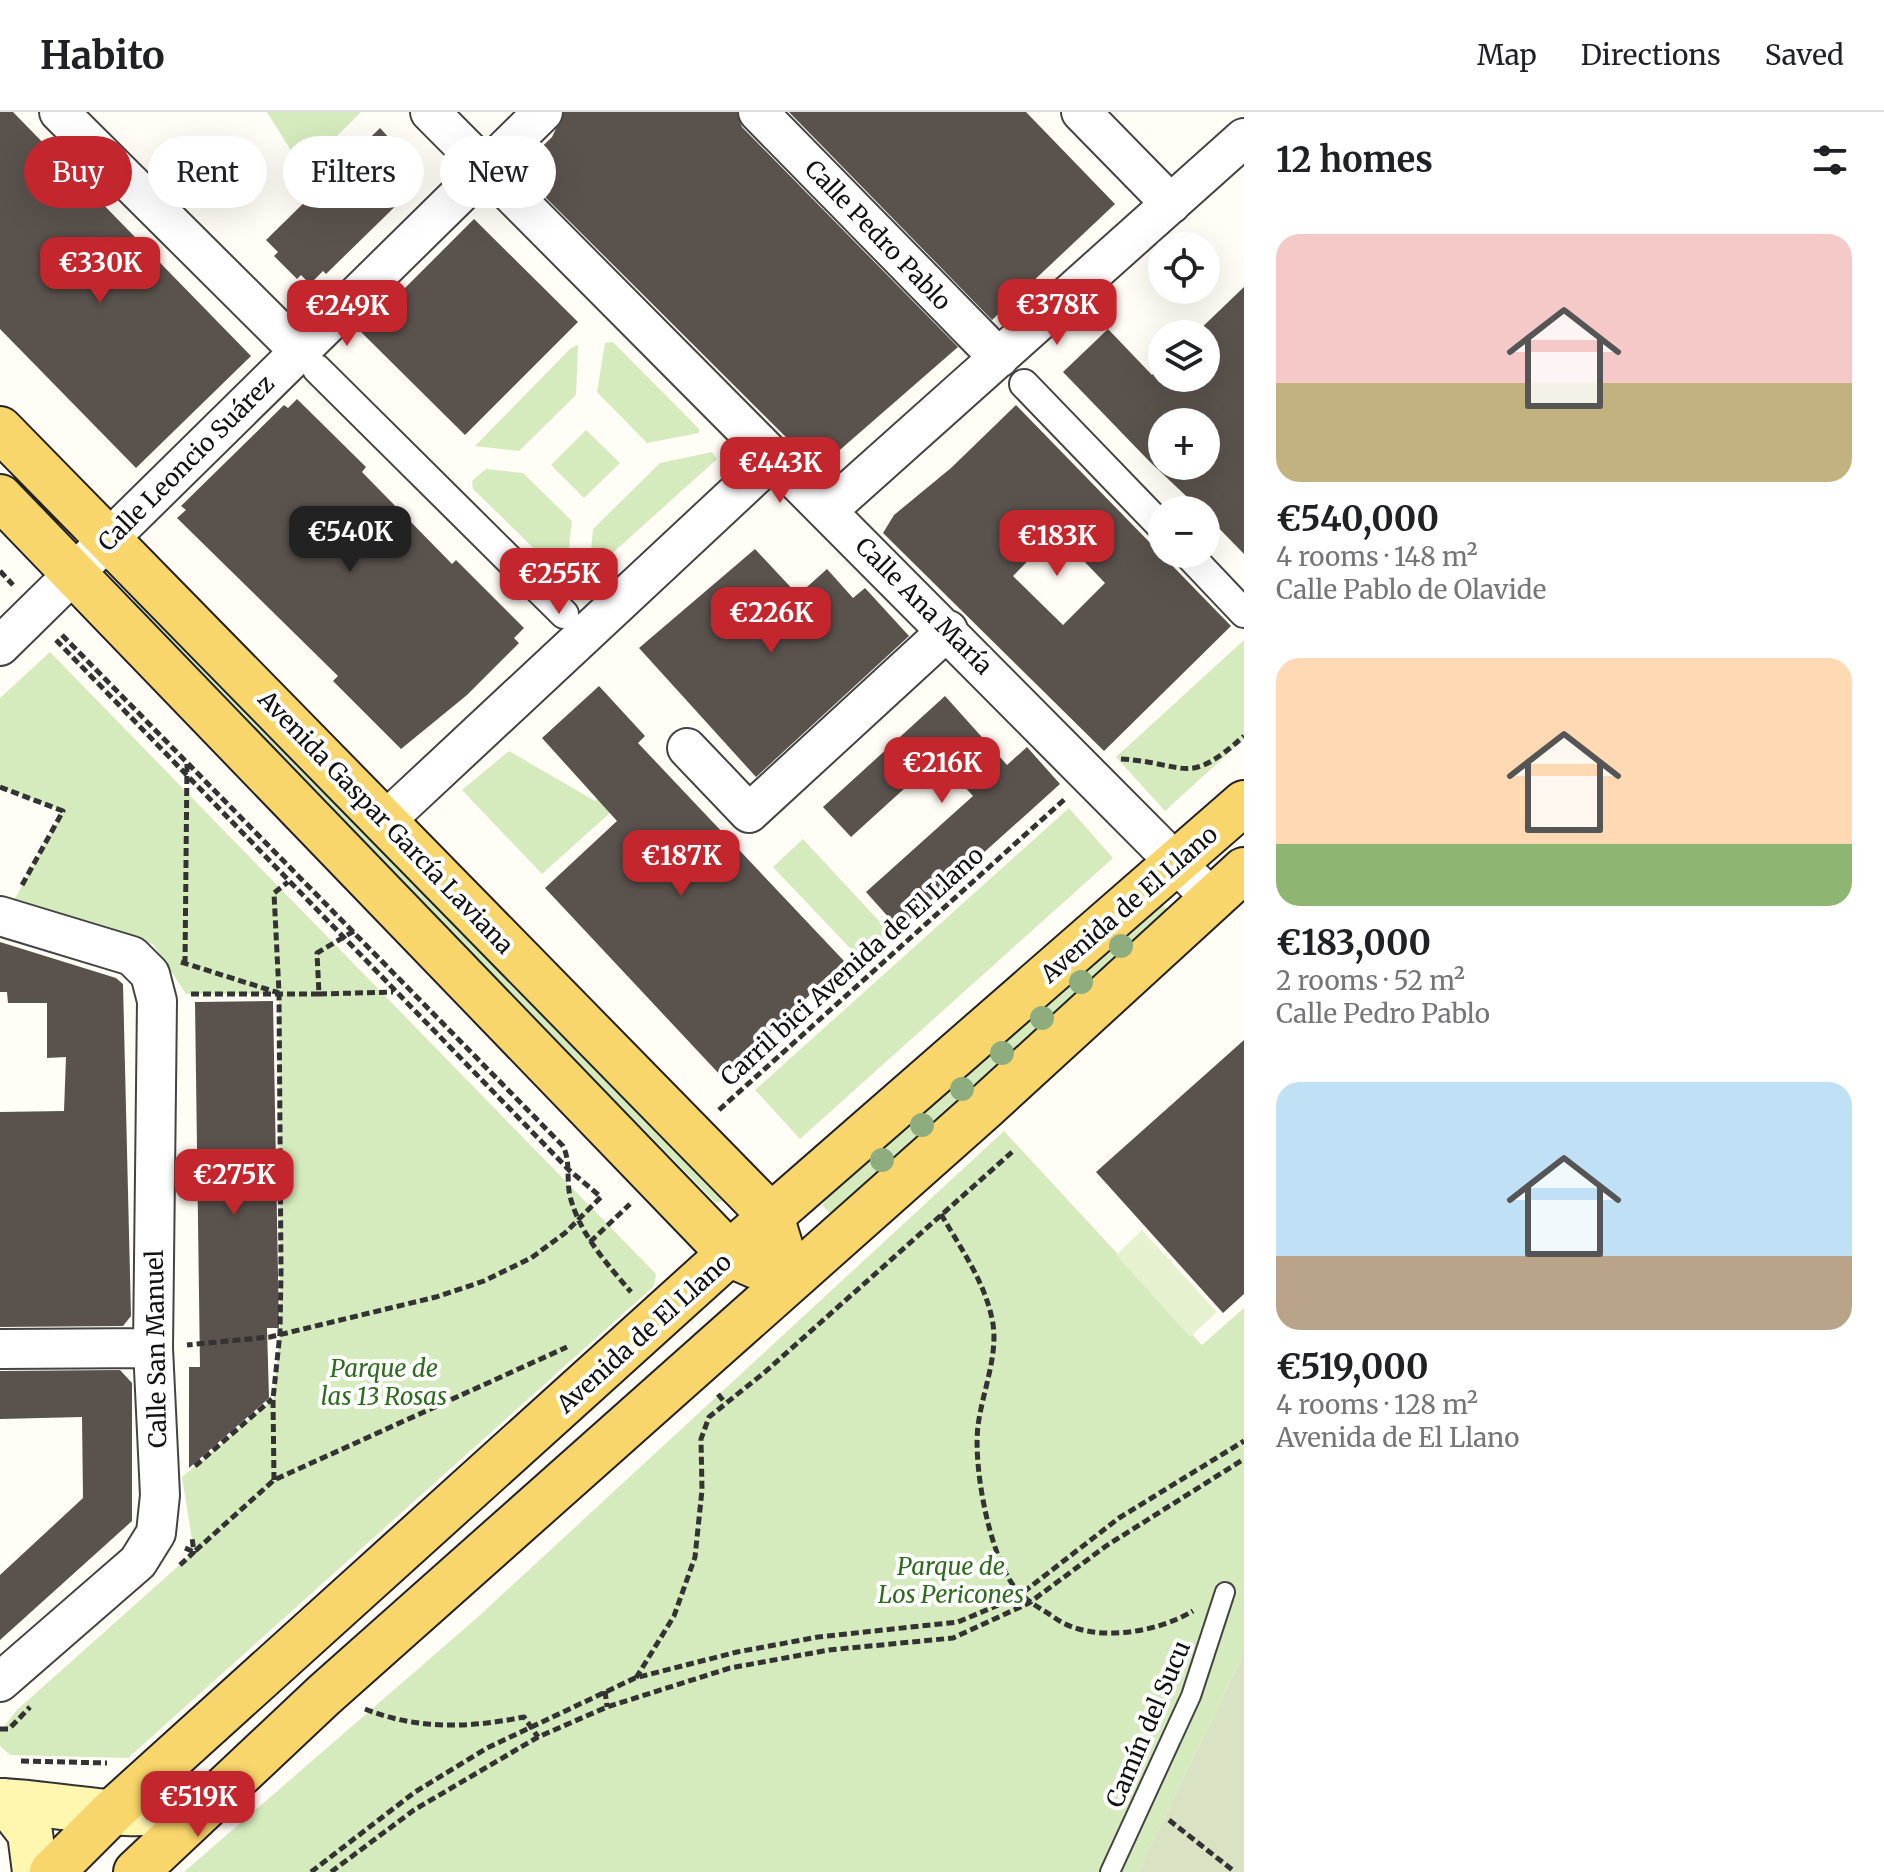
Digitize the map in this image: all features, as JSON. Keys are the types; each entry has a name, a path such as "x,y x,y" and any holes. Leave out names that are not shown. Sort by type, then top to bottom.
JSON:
{"main road":[{"name":"Avenida Gaspar García Laviana","path":"0,429 771,1216"},
{"path":"0,497 731,1255 755,1266 798,1261"},
{"name":"Avenida de El Llano","path":"52,1872 113,1811 771,1216 1244,803"},
{"name":"Avenida de El Llano","path":"798,1261 984,1108 1244,870"},
{"path":"771,1216 780,1244 798,1261"},
{"path":"136,1872 324,1695 761,1306 780,1274 798,1261"},
{"path":"2,1799 113,1811 187,1807 222,1791"},
{"path":"2,1799 30,1833 35,1872"}],"street":[{"path":"59,112 564,614"},
{"name":"Calle Ana María","path":"430,112 454,136"},
{"name":"Calle Leoncio Suárez","path":"519,136 543,112"},
{"name":"Calle Pedro Pablo","path":"758,112 1148,513"},
{"path":"1081,112 1171,204"},
{"path":"828,510 1011,371 1171,204 1244,138"},
{"name":"Calle Leoncio Suárez","path":"0,646 42,624 74,573 308,360 449,208"},
{"name":"Calle Ana María","path":"526,208 1211,898"},
{"path":"385,821 775,457"},
{"path":"1201,568 1244,613"},
{"path":"687,748 749,813 948,630"},
{"name":"Calle San Manuel","path":"0,1682 138,1562 156,1533 168,1347 157,1001 150,974 132,956 10,902"},
{"path":"0,1349 168,1347"}],"lane":[{"name":"Camín del Sucu","path":"1110,1872 1191,1696 1225,1592"}],"path":[{"path":"0,571 54,638 187,777 569,1170 601,1197 580,1219 531,1258 484,1281 436,1297 280,1333 168,1347"},
{"path":"42,624 187,761 563,1146 569,1170 569,1195 590,1242 658,1320"},
{"name":"Carril bici Avenida de El Llano","path":"693,1136 1113,758 1190,771 1215,762 1244,736"},
{"path":"185,978 187,761"},
{"path":"0,787 63,811 10,902"},
{"path":"274,1480 273,1399 280,1333 279,993 274,893 288,882"},
{"path":"319,994 317,953 354,931"},
{"path":"173,959 279,993"},
{"path":"186,994 395,992"},
{"path":"635,1678 674,1616 695,1557 702,1490 701,1439 709,1417 765,1372 1012,1152"},
{"path":"590,1242 629,1206 654,1176"},
{"path":"941,1214 980,1282 993,1326 989,1373 977,1428 979,1473 992,1535 1011,1582 1029,1603 1072,1630 1100,1633 1170,1625 1225,1592"},
{"path":"156,1533 194,1552 274,1480 570,1346"},
{"path":"311,1872 415,1792 531,1726 635,1678 737,1652 818,1637 958,1622 1021,1594 1119,1518 1244,1441"},
{"path":"331,1872 414,1810 538,1737 607,1707 730,1668 829,1650 953,1638 1029,1603 1106,1546 1244,1459"},
{"path":"605,1691 607,1707"},
{"path":"361,1707 391,1719 439,1726 484,1725 524,1717 538,1737"},
{"path":"1169,1820 1235,1872"}],"green space":[{"path":"267,112 361,112 337,136 283,138"},
{"path":"613,342 699,429 699,433 647,443 597,392 605,343"},
{"path":"578,345 576,395 519,451 475,446 571,348"},
{"path":"586,430 620,463 584,498 551,465"},
{"path":"712,452 717,459 597,567 590,562 593,529 660,463"},
{"path":"486,469 523,473 572,521 567,564 554,568 473,489 472,481"},
{"path":"139,596 728,1199 716,1203 135,611 134,600"},
{"path":"1244,640 1244,739 1165,811 1116,757"},
{"name":"Parque de las 13 Rosas","path":"50,652 656,1274 654,1286 128,1758 10,1755 0,1746 0,1732 17,1710 194,1552 182,1477 273,1399 280,1333 279,994 186,994 153,944 13,902 63,811 0,787 0,698"},
{"path":"509,751 595,801 644,755 660,768 542,874 462,790"},
{"path":"1069,808 1113,858 800,1139 755,1090"},
{"path":"803,839 892,935 863,962 773,867"},
{"path":"1155,905 1163,905 1169,911 837,1212 829,1212 823,1206 824,1198"},
{"name":"Parque de Los Pericones","path":"1004,1131 1202,1345 1244,1308 1244,1653 1138,1872 184,1872 479,1616"},
{"path":"1142,1230 1217,1312 1190,1337 1116,1255"},
{"path":"1244,1653 1244,1872 1138,1872"}],"building":[{"path":"0,112 13,112 36,136 24,136 24,208 107,208 251,356 136,468 0,329"},
{"path":"564,112 737,112 742,127 958,347 818,469 556,208 556,136 552,136"},
{"path":"789,112 1026,112 1115,204 992,320"},
{"path":"380,128 387,136 372,136"},
{"path":"299,208 394,208 326,274 323,271 310,284 301,275 297,279 274,256 278,252 266,240"},
{"path":"474,219 578,322 465,435 361,332"},
{"path":"1244,287 1244,554 1220,529 1220,496 1186,496 1169,480 1220,480 1220,408 1148,408 1148,460 1063,372 1108,329 1148,371 1148,392 1220,392 1220,320 1210,320"},
{"path":"297,399 366,467 362,472 452,564 456,560 524,628 514,638 519,643 467,695 401,749 333,681 338,676 177,518 186,510 181,506 284,405 288,408"},
{"path":"1016,405 1148,541 1148,568 1175,568 1231,626 1104,751 883,533 894,515 951,468","holes":["1056,532 1105,583 1063,625 1013,576"]},
{"path":"755,549 798,595 827,569 853,598 865,588 909,636 756,777 639,648"},
{"path":"599,686 645,736 638,743 845,962 722,1077 545,888 617,821 542,738"},
{"path":"945,696 1007,765 1027,747 1060,784 899,929 866,892 973,796 938,758 851,837 823,807"},
{"path":"0,942 116,978 123,984 131,1316 123,1326 0,1327 0,1112 64,1111 66,1057 47,1058 47,1003 8,1003 7,992 0,992"},
{"path":"273,1001 279,1328 267,1328 269,1398 189,1468 189,1367 200,1367 195,1002"},
{"path":"1244,1040 1244,1294 1223,1313 1096,1172"},
{"path":"120,1370 132,1383 132,1521 0,1640 0,1575 83,1498 82,1417 0,1419 0,1371"}]}
